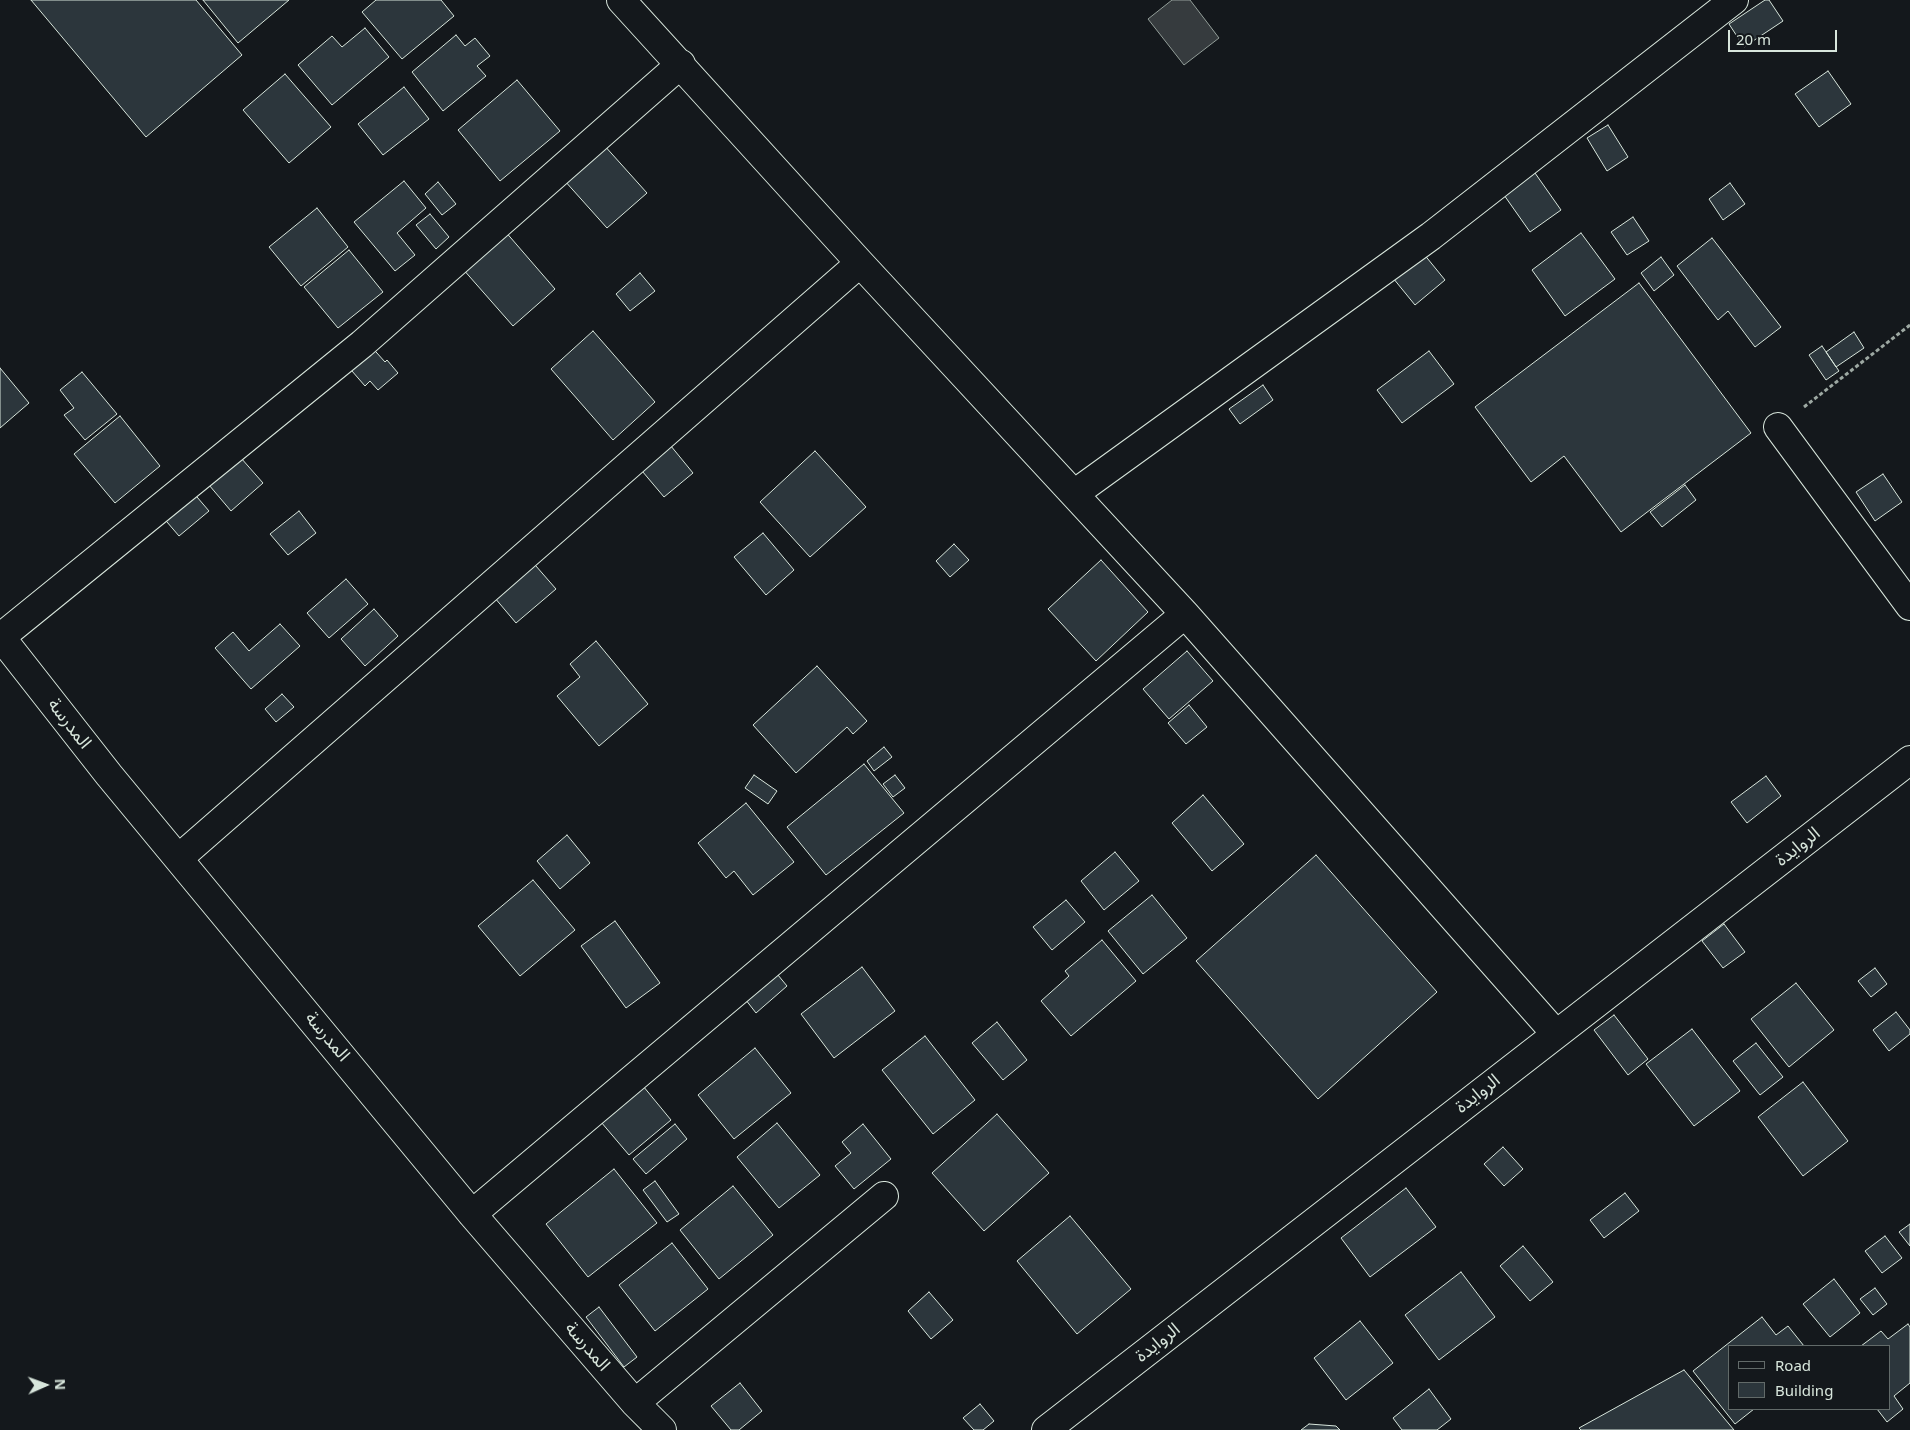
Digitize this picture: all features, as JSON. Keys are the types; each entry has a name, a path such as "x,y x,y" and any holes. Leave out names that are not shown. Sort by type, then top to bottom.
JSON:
{"street":[{"path":"621,0 1185,614 1556,1034"},
{"path":"1074,494 1431,236 1734,0"},
{"path":"0,637 362,344 681,64"},
{"path":"179,858 860,262"},
{"path":"1778,427 1910,606"},
{"path":"472,1214 1185,614"},
{"name":"المدرسة","path":"0,637 109,775 472,1214 635,1403 662,1430"},
{"name":"الروايدة","path":"1046,1430 1910,760"},
{"path":"635,1403 884,1196"}],"path":[{"path":"1778,427 1910,325"}],"shaded area":[{"path":"1172,0 1190,0 1219,38 1184,65 1148,19"}],"building":[{"path":"31,0 196,0 242,55 146,137"},
{"path":"203,0 289,0 238,43"},
{"path":"376,0 441,0 454,16 402,59 362,12"},
{"path":"1765,0 1769,0 1783,21 1744,47 1729,24"},
{"path":"365,28 389,57 332,105 298,65 332,36 342,47"},
{"path":"456,35 465,46 475,38 490,56 477,66 486,76 443,111 412,72"},
{"path":"1828,71 1851,104 1819,127 1795,94"},
{"path":"285,74 331,127 289,163 243,110"},
{"path":"517,80 560,131 500,181 458,130"},
{"path":"404,87 429,119 383,155 358,124"},
{"path":"1608,125 1628,157 1607,171 1587,138"},
{"path":"603,144 647,193 607,228 564,180"},
{"path":"1535,173 1561,210 1530,232 1504,195"},
{"path":"404,181 426,208 397,233 415,255 395,271 354,222"},
{"path":"438,182 456,204 442,215 425,194"},
{"path":"1730,183 1745,204 1723,220 1709,199"},
{"path":"317,208 348,247 301,286 269,247"},
{"path":"430,214 449,237 436,249 416,225"},
{"path":"1633,217 1649,241 1627,255 1611,232"},
{"path":"504,230 555,289 513,326 462,268"},
{"path":"1581,233 1615,279 1565,316 1532,270"},
{"path":"1712,238 1781,327 1755,347 1728,311 1718,320 1677,266"},
{"path":"349,250 383,292 338,328 304,287"},
{"path":"1423,253 1445,280 1415,305 1393,278"},
{"path":"1661,257 1674,275 1654,291 1641,273"},
{"path":"640,273 655,291 630,311 616,294"},
{"path":"1639,283 1751,433 1621,532 1564,456 1531,482 1475,407"},
{"path":"593,331 655,402 613,440 551,369"},
{"path":"1854,332 1864,348 1836,367 1826,352"},
{"path":"368,343 398,373 378,390 370,381 365,386 345,363"},
{"path":"1822,346 1839,371 1826,380 1809,355"},
{"path":"1429,351 1454,384 1402,423 1377,390"},
{"path":"0,368 29,403 0,428"},
{"path":"82,372 117,414 85,440 64,415 74,408 60,390"},
{"path":"1263,385 1273,400 1240,424 1229,409"},
{"path":"120,416 160,466 115,503 74,454"},
{"path":"666,440 693,473 664,497 637,465"},
{"path":"815,451 866,507 810,557 760,502"},
{"path":"241,458 263,483 231,511 209,485"},
{"path":"1883,474 1902,502 1875,521 1856,492"},
{"path":"1685,485 1696,500 1662,527 1650,512"},
{"path":"191,490 209,511 179,536 161,515"},
{"path":"299,511 316,533 288,555 270,534"},
{"path":"763,533 794,570 766,595 734,557"},
{"path":"954,544 969,560 950,577 936,561"},
{"path":"529,558 556,589 516,623 489,591"},
{"path":"1101,560 1148,612 1096,661 1048,609"},
{"path":"346,579 368,604 329,638 307,613"},
{"path":"374,609 398,636 365,666 341,639"},
{"path":"280,624 300,646 251,689 215,648 233,632 249,651"},
{"path":"596,641 648,704 599,746 557,696 580,677 570,664"},
{"path":"1187,651 1213,681 1169,719 1143,689"},
{"path":"817,666 867,721 853,734 847,727 796,773 753,725"},
{"path":"282,694 294,707 276,722 265,709"},
{"path":"1189,705 1207,727 1186,744 1168,723"},
{"path":"884,747 892,757 874,771 867,761"},
{"path":"864,764 904,813 826,875 787,827"},
{"path":"754,775 777,791 768,804 745,788"},
{"path":"895,775 905,788 893,797 883,784"},
{"path":"1766,776 1781,796 1747,823 1731,802"},
{"path":"1203,795 1244,844 1212,871 1172,823"},
{"path":"746,803 794,862 753,895 734,871 726,878 698,843"},
{"path":"567,835 590,863 560,889 537,861"},
{"path":"1115,852 1139,881 1104,910 1081,881"},
{"path":"1316,855 1437,992 1318,1099 1196,961"},
{"path":"533,880 575,930 520,976 478,926"},
{"path":"1152,895 1187,938 1143,974 1108,931"},
{"path":"1066,900 1085,922 1052,950 1033,927"},
{"path":"615,921 660,983 626,1008 581,946"},
{"path":"1724,924 1745,952 1723,968 1702,941"},
{"path":"1102,940 1136,981 1071,1036 1041,1001 1069,976 1065,971"},
{"path":"862,967 895,1011 834,1058 801,1014"},
{"path":"1875,968 1887,984 1871,997 1858,981"},
{"path":"773,969 787,986 756,1013 742,995"},
{"path":"1796,983 1834,1030 1789,1067 1751,1019"},
{"path":"1896,1012 1910,1030 1910,1034 1889,1051 1873,1030"},
{"path":"1614,1015 1648,1059 1628,1075 1594,1030"},
{"path":"997,1022 1027,1060 1003,1080 972,1043"},
{"path":"1692,1029 1740,1091 1694,1126 1646,1064"},
{"path":"925,1036 975,1100 933,1134 882,1070"},
{"path":"1756,1043 1783,1077 1760,1095 1733,1061"},
{"path":"755,1048 791,1093 734,1139 698,1095"},
{"path":"1803,1082 1848,1141 1803,1176 1758,1117"},
{"path":"643,1086 671,1120 629,1155 601,1122"},
{"path":"997,1114 1049,1173 984,1231 932,1173"},
{"path":"777,1123 820,1175 779,1208 737,1157"},
{"path":"675,1124 687,1139 646,1174 633,1159"},
{"path":"863,1124 891,1159 854,1189 835,1166 851,1153 842,1142"},
{"path":"1503,1147 1523,1169 1504,1186 1484,1164"},
{"path":"614,1169 657,1223 588,1277 546,1224"},
{"path":"655,1181 679,1214 667,1222 643,1190"},
{"path":"733,1186 773,1235 719,1279 680,1230"},
{"path":"1406,1188 1436,1227 1370,1277 1341,1238"},
{"path":"1625,1193 1639,1211 1604,1238 1590,1220"},
{"path":"1070,1216 1131,1289 1077,1334 1017,1261"},
{"path":"1910,1224 1910,1246 1899,1232"},
{"path":"1885,1236 1902,1258 1882,1273 1865,1251"},
{"path":"672,1243 708,1289 655,1331 619,1285"},
{"path":"1523,1246 1553,1282 1530,1301 1500,1266"},
{"path":"1461,1272 1495,1317 1439,1360 1405,1315"},
{"path":"1834,1279 1860,1313 1830,1337 1803,1304"},
{"path":"1875,1288 1887,1304 1873,1315 1860,1299"},
{"path":"929,1292 953,1320 931,1339 908,1311"},
{"path":"599,1307 637,1357 624,1367 586,1317"},
{"path":"1762,1317 1776,1335 1788,1326 1803,1345 1728,1345 1728,1410 1753,1410 1735,1424 1693,1371"},
{"path":"1360,1321 1393,1363 1346,1400 1314,1358"},
{"path":"1908,1324 1910,1327 1910,1383 1894,1396 1903,1409 1887,1422 1878,1410 1890,1410 1890,1345 1862,1345 1881,1331 1888,1339"},
{"path":"1684,1370 1734,1430 1581,1430 1579,1428"},
{"path":"740,1383 762,1411 739,1430 731,1430 711,1406"},
{"path":"1429,1389 1451,1419 1437,1430 1402,1430 1393,1418"},
{"path":"980,1404 994,1421 983,1430 974,1430 963,1418"},
{"path":"1309,1424 1336,1426 1340,1430 1301,1430"}]}
